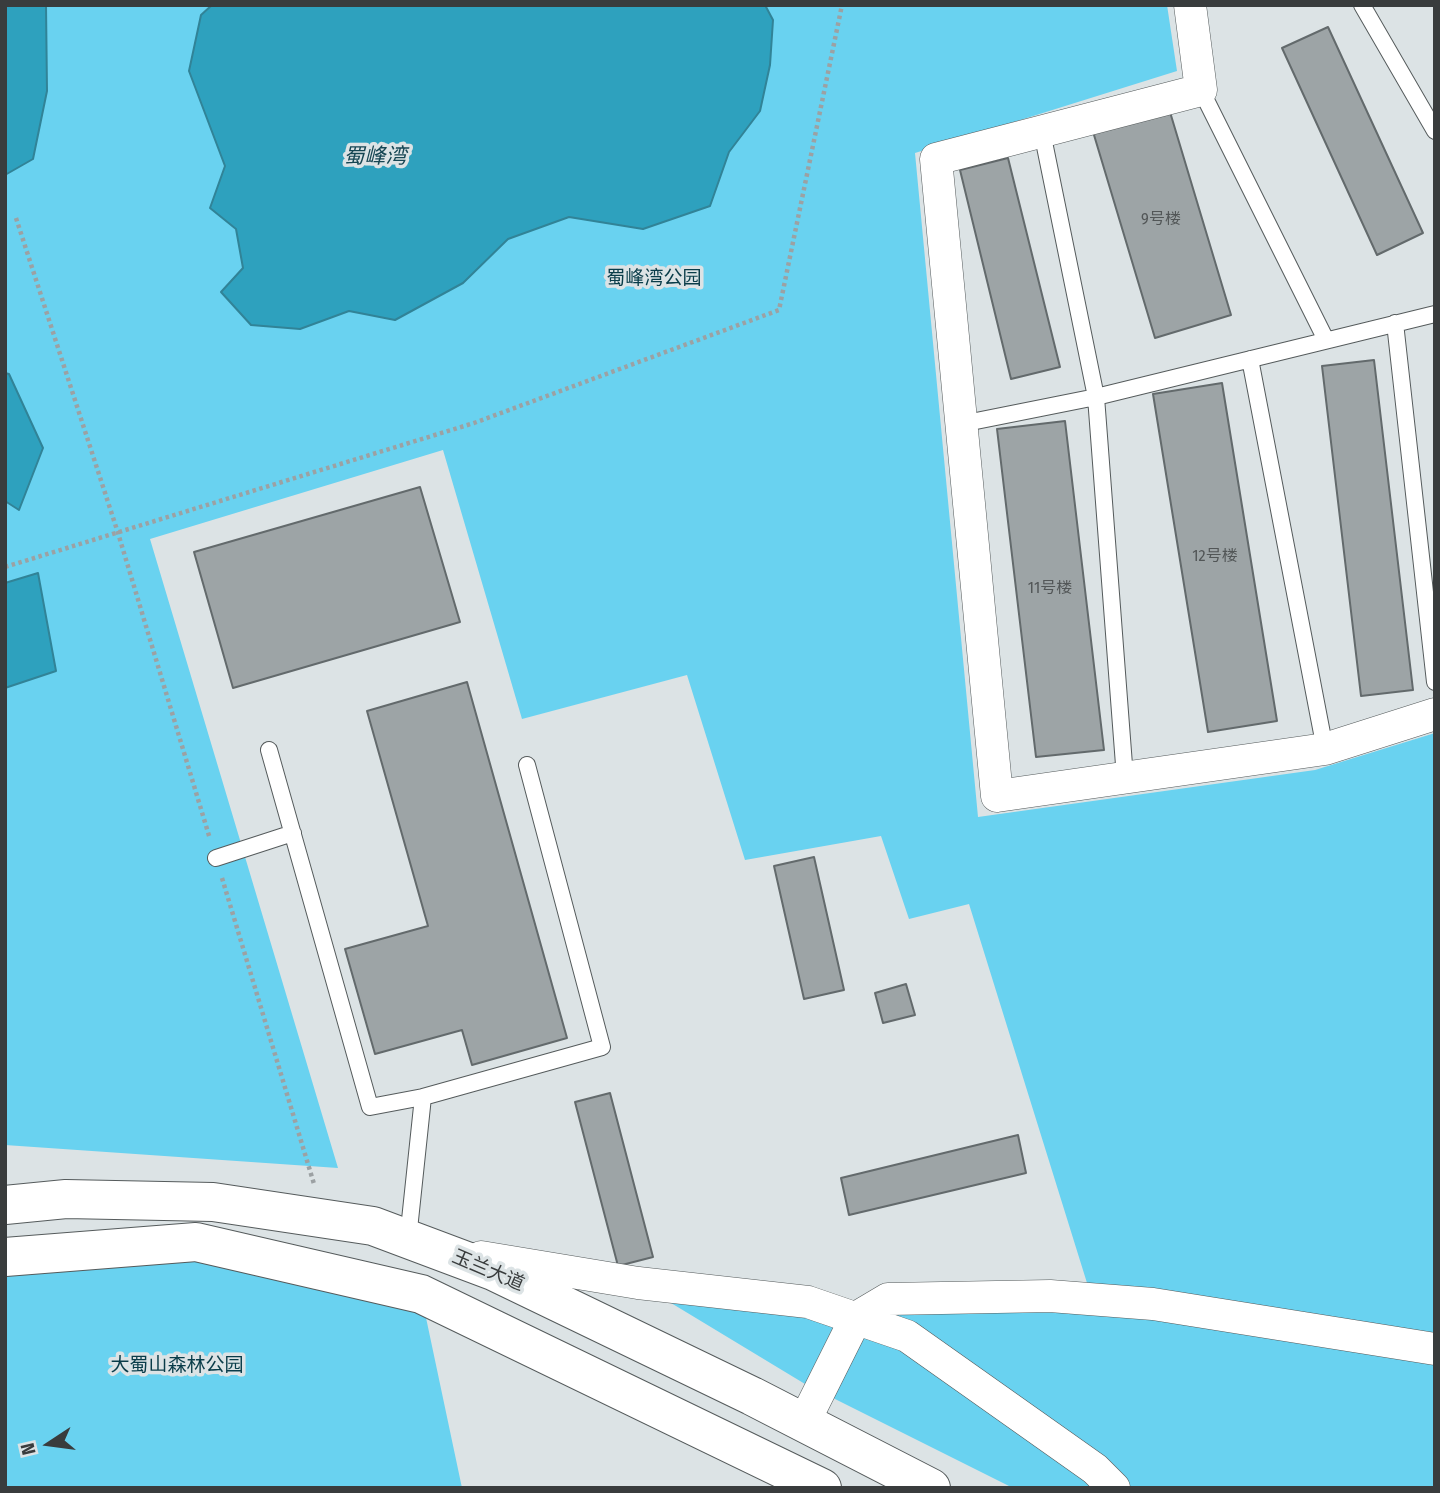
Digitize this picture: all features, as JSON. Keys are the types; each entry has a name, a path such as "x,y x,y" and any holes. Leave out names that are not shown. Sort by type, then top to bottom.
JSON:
{"main road":[{"name":"玉兰大道","path":"5,1205 66,1199 213,1202 373,1226 493,1271 804,1422 931,1488"},
{"path":"5,1257 196,1242 421,1294 822,1488"}],"street":[{"path":"1190,5 1201,90 936,159 997,796 1325,749 1435,714"},
{"path":"421,1244 638,1283 808,1302 856,1318 907,1336 1095,1469 1114,1488"},
{"path":"804,1422 856,1318 888,1299 1050,1296 1153,1304 1435,1349"}],"lane":[{"path":"1362,5 1435,131"},
{"path":"1201,90 1326,340"},
{"path":"1042,132 1096,397 1125,778"},
{"path":"961,424 1096,397 1435,314"},
{"path":"1395,323 1435,682"},
{"path":"1250,359 1325,749"},
{"path":"269,750 370,1107 423,1097 602,1047 527,765"},
{"path":"216,858 293,833"},
{"path":"421,1244 423,1097"}],"path":[{"path":"5,567 474,423 779,310 842,5"},
{"path":"16,218 118,533"}],"green space":[{"name":"蜀峰湾公园","path":"5,5 1167,5 1177,71 915,153 978,817 1315,770 1435,733 1435,1488 1013,1488 805,1384 638,1283 856,1318 888,1299 1092,1299 969,904 909,919 881,836 745,860 687,675 522,719 443,450 150,539 338,1168 5,1145"},
{"name":"大蜀山森林公园","path":"196,1242 421,1294 462,1488 5,1488 5,1257"}],"water":[{"path":"5,5 46,5 47,91 33,159 5,175"},
{"name":"蜀峰湾","path":"212,5 765,5 773,20 770,65 760,111 729,152 710,206 643,229 569,217 508,239 463,283 395,320 349,311 300,329 251,325 221,292 243,268 236,229 210,208 225,166 189,71 201,15"},
{"path":"5,373 9,374 43,448 19,510 5,501"},
{"path":"38,573 56,671 5,688 5,583"}],"building":[{"path":"1328,27 1423,233 1377,255 1282,48"},
{"path":"1167,102 1231,315 1155,338 1091,125"},
{"path":"1008,158 1060,367 1011,379 960,170"},
{"path":"1374,360 1413,690 1361,696 1322,366"},
{"path":"1222,383 1277,721 1208,732 1153,394"},
{"path":"1065,421 1104,750 1036,757 997,429"},
{"path":"420,487 460,622 233,688 194,552"},
{"path":"467,682 567,1038 472,1065 462,1030 375,1054 345,949 428,926 367,711"},
{"path":"814,857 844,990 804,999 774,866"},
{"path":"906,984 915,1015 883,1023 875,993"},
{"path":"610,1093 653,1257 618,1266 575,1102"},
{"path":"1018,1135 1026,1173 849,1215 841,1178"}]}
